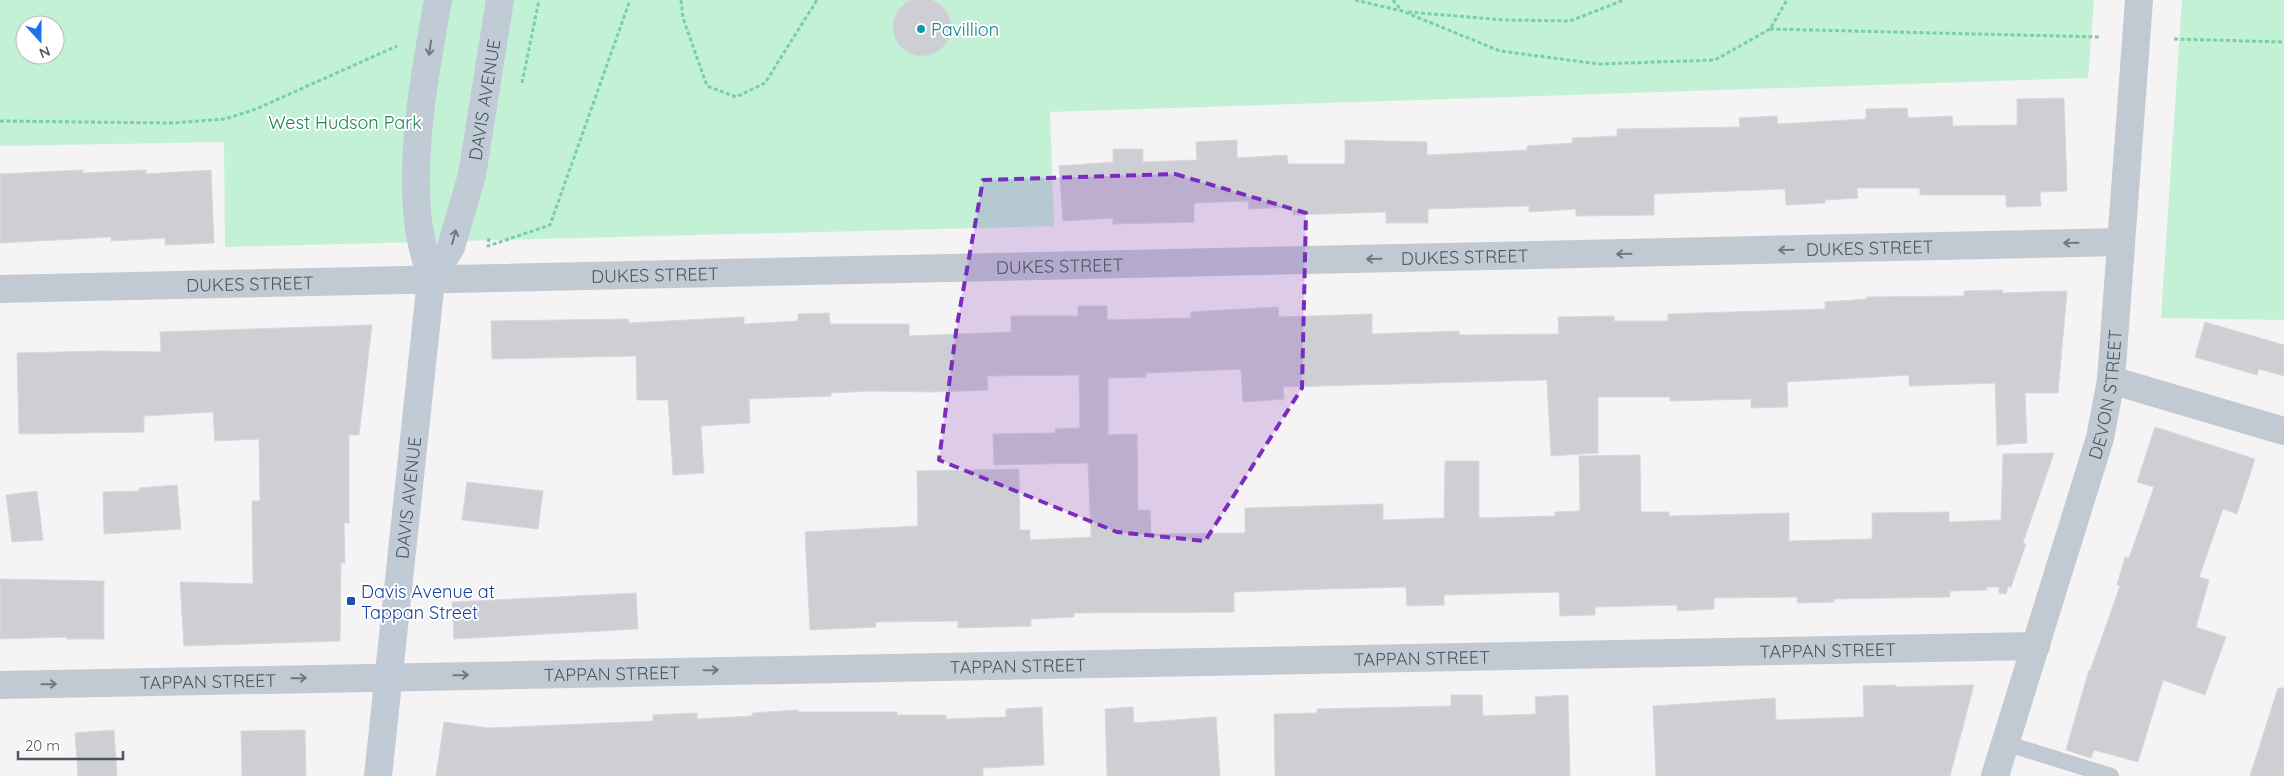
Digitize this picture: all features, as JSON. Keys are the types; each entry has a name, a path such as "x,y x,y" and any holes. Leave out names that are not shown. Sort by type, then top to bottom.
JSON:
{"street":[{"name":"DAVIS AVENUE","path":"378,776 431,280 422,248 417,210 416,152 438,0"},
{"name":"DAVIS AVENUE","path":"431,280 451,247 472,175 500,0"},
{"name":"DEVON STREET","path":"1994,776 2100,438 2111,380 2139,0"},
{"name":"DUKES STREET","path":"0,290 2120,242"},
{"path":"2111,380 2284,431"},
{"name":"TAPPAN STREET","path":"0,685 389,676 2036,646"}],"lane":[{"path":"2005,742 2111,776"}],"path":[{"path":"521,85 539,0"},
{"path":"490,236 488,246 550,225 630,0"},
{"path":"681,0 683,18 707,86 736,97 765,83 817,0"},
{"path":"1355,0 1402,11 1505,20 1570,21 1624,0"},
{"path":"1392,0 1402,11 1500,51 1599,64 1715,60 1770,29 1787,0"},
{"path":"1770,29 2100,37"},
{"path":"2174,39 2284,42"},
{"path":"0,121 172,123 224,118 256,109 398,46"}],"highlighted area":[{"path":"1175,174 1306,213 1302,388 1205,541 1117,532 939,460 957,325 983,180"}],"green space":[{"name":"West Hudson Park","path":"0,0 2094,0 2088,78 1050,112 1054,226 225,247 224,142 0,146"},
{"path":"2182,0 2284,0 2284,320 2161,318"}],"building":[{"name":"Pavillion","path":"916,-2 928,-2 943,6 951,21 951,33 943,48 928,56 916,56 901,48 893,33 893,21 901,6"},
{"path":"2064,98 2067,191 2040,192 2041,206 2006,207 2006,195 1920,195 1920,188 1857,188 1858,198 1825,200 1825,203 1786,205 1785,189 1654,194 1654,215 1576,216 1576,209 1529,212 1529,206 1428,209 1428,223 1386,223 1386,212 1293,215 1293,207 1249,209 1248,201 1194,203 1194,222 1113,224 1113,218 1063,221 1059,166 1113,162 1113,149 1143,149 1143,162 1197,160 1196,142 1237,140 1237,158 1287,155 1288,164 1345,164 1345,140 1427,142 1427,155 1527,150 1527,146 1573,143 1572,138 1617,136 1617,129 1740,127 1739,118 1777,116 1778,124 1866,119 1866,109 1907,108 1908,118 1952,116 1953,126 2017,125 2017,99"},
{"path":"83,170 83,173 146,170 146,174 211,170 214,243 165,245 165,238 111,241 111,237 0,243 0,174"},
{"path":"2002,290 2003,293 2067,291 2058,393 2025,393 2027,443 1997,445 1995,383 1909,386 1909,375 1787,382 1788,407 1751,408 1751,399 1670,401 1670,397 1598,397 1598,453 1551,456 1547,380 1283,387 1284,399 1243,402 1241,369 1146,373 1146,377 1108,378 1108,435 1137,434 1138,510 1150,510 1151,534 1245,533 1245,508 1383,504 1383,520 1444,518 1445,461 1479,461 1479,518 1555,516 1555,512 1580,511 1579,456 1640,455 1641,512 1669,512 1669,516 1789,513 1789,541 1872,539 1872,513 1949,512 1949,522 2001,520 2003,454 2054,453 2023,543 2026,544 2011,587 2008,587 2006,594 1999,593 1999,587 1987,587 1987,590 1950,591 1950,597 1833,599 1834,602 1797,603 1797,597 1714,598 1714,609 1677,611 1677,605 1595,607 1595,615 1560,616 1559,592 1444,595 1444,605 1407,606 1406,587 1234,592 1234,612 1074,613 1074,617 1031,619 1031,626 958,628 958,621 875,622 876,627 810,630 805,532 918,526 917,471 1019,469 1020,530 1030,530 1030,540 1091,537 1088,463 994,465 993,434 1055,433 1055,429 1080,428 1079,375 987,376 988,390 932,392 870,391 831,393 831,396 749,399 750,423 701,426 704,473 673,475 668,400 637,400 636,356 492,359 491,321 628,319 629,323 744,317 744,324 798,321 798,314 829,313 830,324 909,324 909,336 1011,332 1011,316 1078,316 1078,306 1107,306 1107,320 1191,318 1191,312 1278,307 1279,317 1372,314 1372,334 1459,331 1459,335 1559,334 1558,317 1614,316 1614,321 1668,321 1668,314 1825,309 1825,302 1867,299 1867,297 1964,296 1964,291"},
{"path":"2205,322 2284,345 2284,376 2259,369 2257,375 2195,357"},
{"path":"372,325 359,435 349,435 349,523 344,523 345,563 341,563 340,641 184,646 180,582 253,584 252,501 260,501 259,439 215,441 213,412 144,416 144,432 19,434 17,353 161,352 160,332"},
{"path":"2155,427 2255,459 2237,514 2223,509 2199,577 2209,580 2196,627 2226,637 2205,695 2163,680 2138,762 2094,750 2091,758 2066,750 2089,670 2120,586 2117,585 2125,557 2129,558 2154,487 2137,482"},
{"path":"467,482 543,491 538,529 462,520"},
{"path":"177,485 181,529 104,534 103,492 139,491 139,488"},
{"path":"37,491 43,540 12,542 6,495"},
{"path":"0,579 104,581 104,639 67,639 67,637 0,639"},
{"path":"636,593 638,629 454,639 452,602"},
{"path":"1896,685 1896,687 1974,685 1950,776 1656,776 1653,706 1775,698 1776,720 1864,717 1863,686"},
{"path":"2278,688 2284,688 2284,776 2250,776"},
{"path":"1451,695 1482,695 1483,716 1536,714 1535,697 1568,695 1570,776 1275,776 1274,714 1317,713 1317,709 1451,706"},
{"path":"1042,707 1044,765 983,768 983,776 436,776 444,722 489,728 653,721 653,715 697,713 697,719 752,716 752,713 798,710 798,712 897,712 897,715 946,715 946,719 1006,717 1006,709"},
{"path":"1133,707 1134,723 1216,717 1220,776 1107,776 1105,709"},
{"path":"114,730 117,776 78,776 75,733"},
{"path":"305,730 306,776 242,776 241,731"}],"place":[{"name":"Pavillion","path":"921,29"},
{"name":"Davis Avenue at Tappan Street","path":"351,601"}]}
